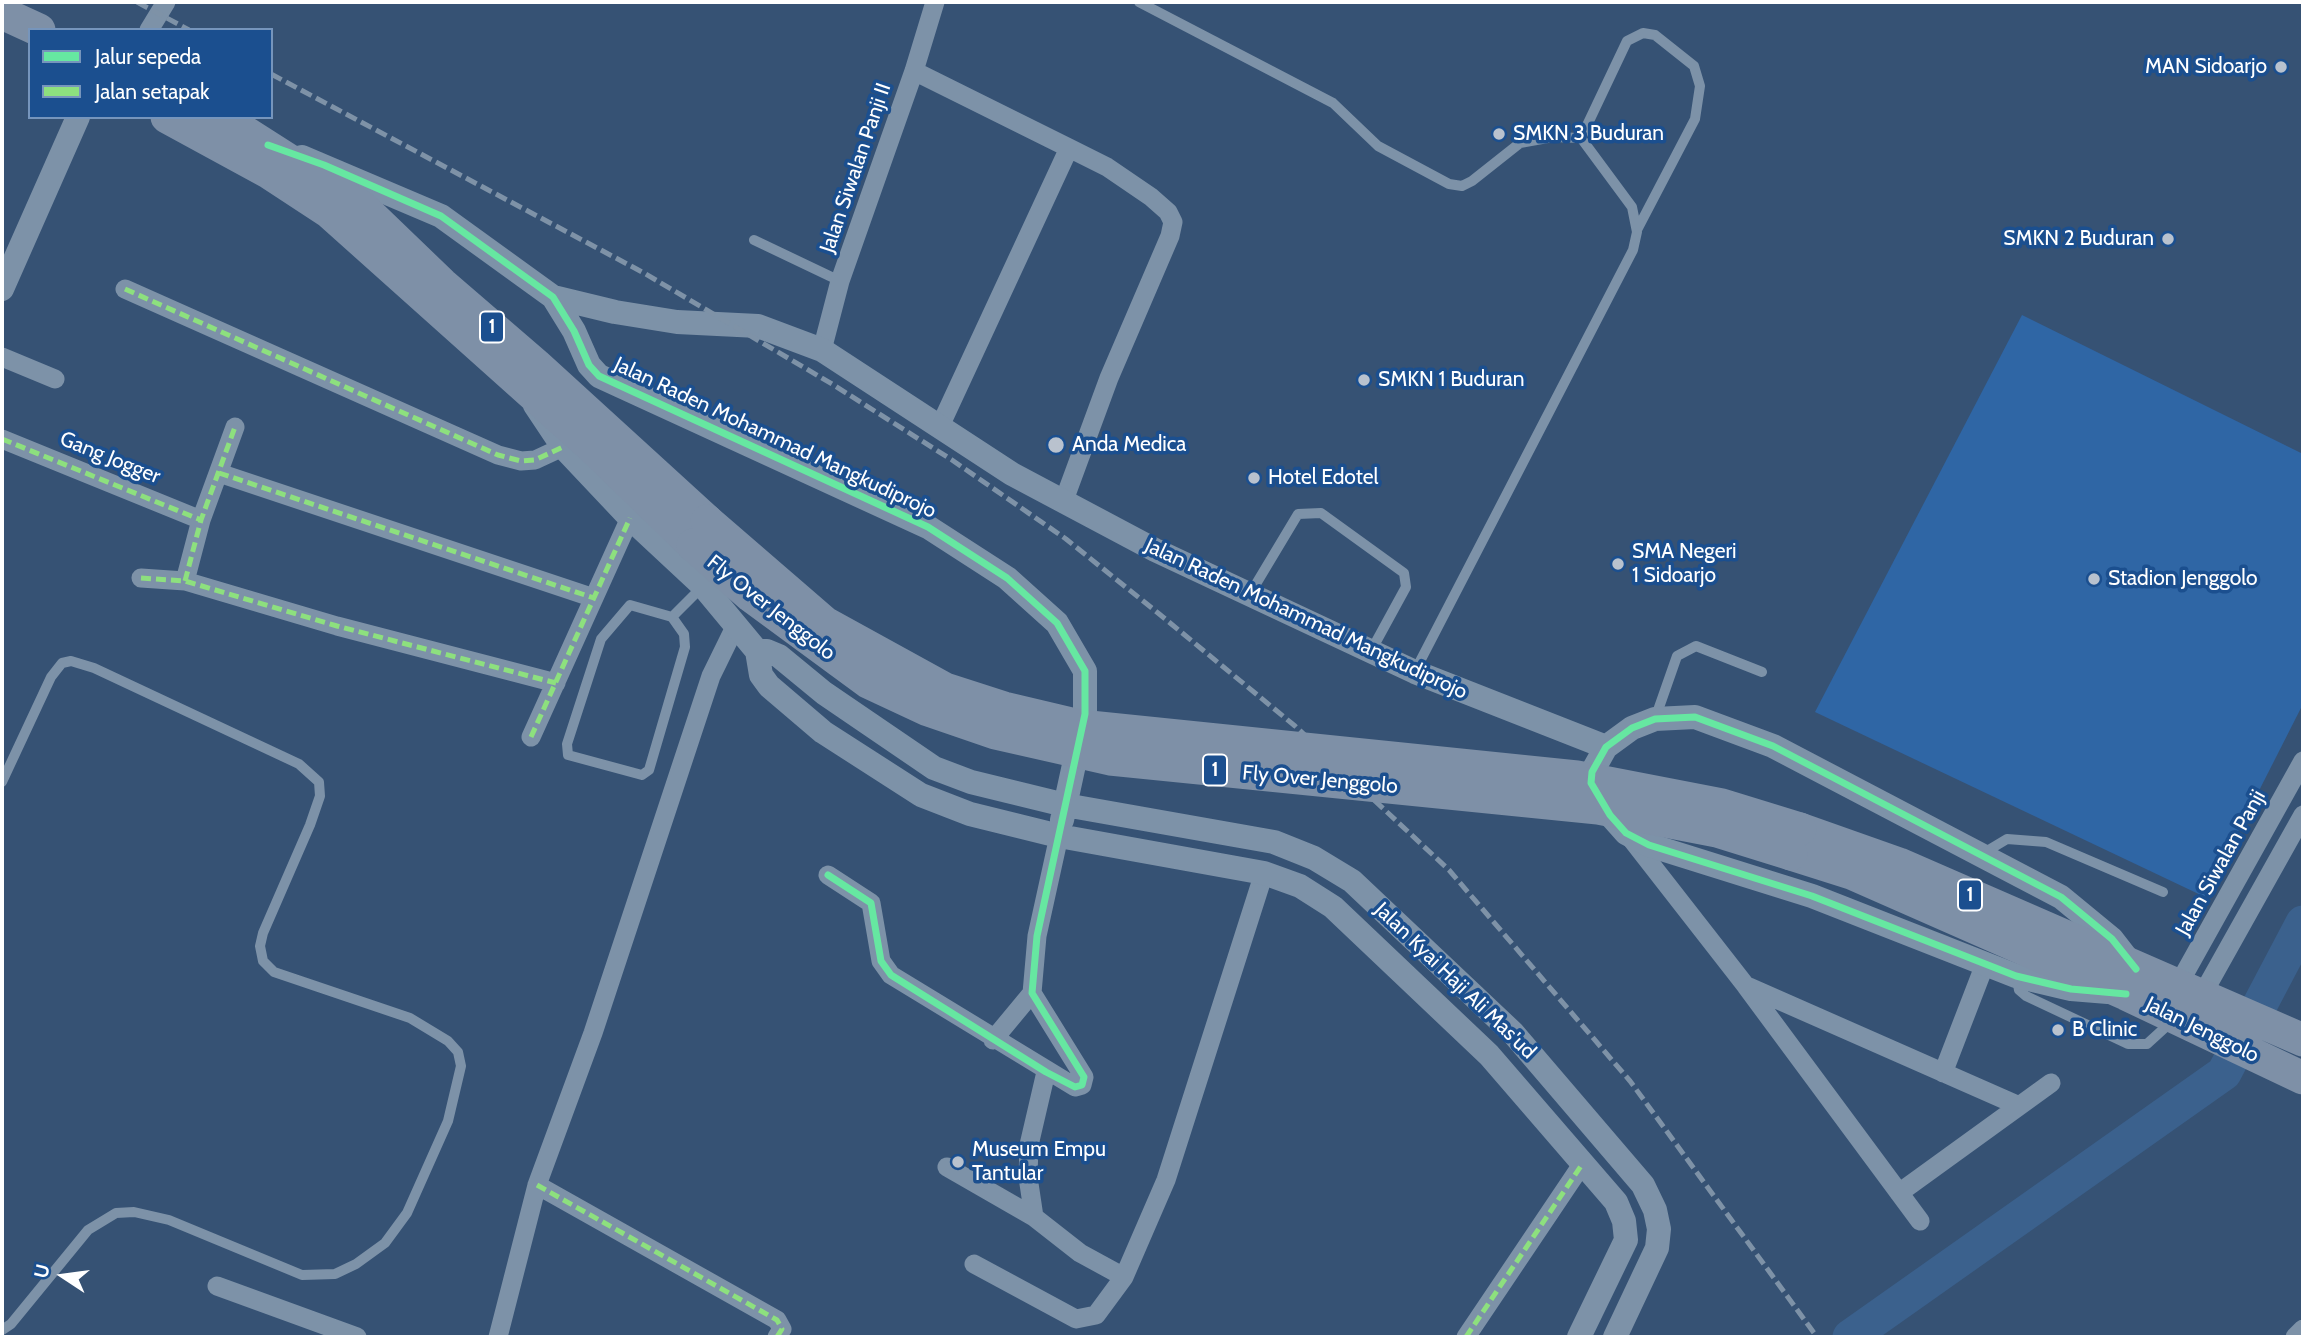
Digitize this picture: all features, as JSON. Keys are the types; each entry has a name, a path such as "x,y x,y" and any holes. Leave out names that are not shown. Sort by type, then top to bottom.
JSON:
{"highway":[{"path":"2,13 35,28"},
{"path":"2,38 28,50"},
{"name":"1","path":"171,119 268,172 329,212 594,449 700,533"},
{"name":"Jalan Raden Mohammad Mangkudiprojo","path":"224,119 362,207 442,284 576,401 700,533"},
{"name":"Fly Over Jenggolo","path":"700,533 751,596 868,682 928,710 995,733 1110,759 1598,808 1717,831 1795,841"},
{"name":"Jalan Jenggolo","path":"1795,841 1851,873 2184,1000 2225,1024 2273,1064 2303,1077"},
{"name":"Jalan Jenggolo","path":"2225,1024 2296,1037"}],"street":[{"path":"150,28 166,2"},
{"name":"Jalan Siwalan Panji II","path":"822,350 840,281 914,71 935,2"},
{"path":"914,71 1107,167 1151,197 1168,212 1173,222 1170,236 1109,378 1063,503"},
{"path":"2,289 77,119"},
{"name":"Jalan Raden Mohammad Mangkudiprojo","path":"268,145 324,165 440,216 553,298 574,331 589,365 600,376 928,527 1007,578 1057,623 1085,671 1087,689 1080,745 1059,836"},
{"path":"940,424 1069,148"},
{"path":"125,289 498,455 521,461 536,460 563,447"},
{"name":"Jalan Raden Mohammad Mangkudiprojo","path":"553,298 665,320 758,326 822,350 940,424 1012,474 1063,503 1415,671 1606,747"},
{"path":"2,357 55,379"},
{"path":"528,391 541,418 563,447 630,518 703,586 736,625 757,651 761,674 769,686 823,732 911,789 970,814 1059,836 1037,936 1032,993 993,1040"},
{"path":"185,582 201,520 236,427"},
{"name":"Gang Jogger","path":"2,439 201,520"},
{"path":"219,473 594,598"},
{"path":"531,737 630,518"},
{"path":"141,578 185,582 337,626 556,683"},
{"path":"498,1337 537,1185 593,1033 711,676 736,625"},
{"path":"757,651 767,651 779,656 824,693 934,768 971,782 1065,805"},
{"path":"1626,833 1661,849 1812,896 2017,976 2071,989 2131,982 2112,939 2061,897 1773,746 1695,717 1656,719 1632,728 1606,747 1592,772 1591,783 1610,816 1746,986 1920,1221"},
{"name":"Jalan Siwalan Panji","path":"2184,1000 2303,761"},
{"name":"Jalan Kyai Haji Ali Mas'ud","path":"1065,805 1176,826 1229,832 1274,842 1314,858 1352,881 1513,1033 1643,1185 1655,1210 1659,1228 1657,1248 1615,1337"},
{"path":"2184,1000 2303,815"},
{"name":"Jalan Kyai Haji Ali Mas'ud","path":"1059,836 1264,873 1300,886 1333,907 1489,1055 1616,1202 1627,1231 1626,1240 1608,1282 1579,1337"},
{"path":"974,1264 1076,1319 1096,1315 1124,1277 1166,1180 1264,873"},
{"path":"828,875 871,903 885,970 1046,1072 1075,1087 1082,1085 1084,1077 1032,993"},
{"path":"1942,1073 1985,964"},
{"path":"1746,986 2017,1105"},
{"path":"1034,1217 1028,1177 1029,1145 1046,1072"},
{"path":"1899,1194 2017,1105 2051,1083"},
{"path":"1466,1337 1583,1163"},
{"path":"947,1167 1034,1217 1080,1253 1124,1277"},
{"path":"537,1185 777,1320 782,1329 777,1337"},
{"path":"217,1286 358,1337"},
{"path":"2295,1337 2303,1329"}],"lane":[{"path":"1139,2 1333,103 1378,146 1450,184 1462,186 1472,181 1520,143 1553,137 1581,138"},
{"path":"1415,671 1633,250 1637,229 1695,119 1700,86 1694,66 1655,35 1643,33 1626,41 1581,138"},
{"path":"1581,138 1632,207 1637,229"},
{"path":"754,240 840,281"},
{"path":"1250,594 1298,514 1321,513 1404,573 1406,587 1371,651"},
{"path":"672,617 703,586"},
{"path":"630,605 672,617 684,634 685,647 649,770 642,775 568,755 567,744 601,639 630,605"},
{"path":"1656,719 1677,656 1696,646 1762,672"},
{"path":"2,782 51,677 68,661 94,668 299,764 319,782 320,796 263,933 260,946 263,961 274,972 410,1018 448,1041 457,1052 461,1066 448,1121 407,1213 385,1242 356,1264 335,1274 302,1275 169,1220 134,1212 116,1213 88,1230 11,1324 2,1330"},
{"path":"1982,854 2007,839 2046,842 2163,891"},
{"path":"2017,976 2019,990 2026,996 2128,1044 2147,1044 2184,1000"}],"shaded area":[{"name":"Stadion Jenggolo","path":"2022,315 2303,454 2303,704 2205,897 1815,712"}],"waterway":[{"path":"1850,1337 2224,1073 2303,923"}],"railway":[{"path":"137,2 185,28"},
{"path":"273,75 644,273 832,384 952,460 1066,539 1158,613 1295,726 1449,870 1630,1081 1817,1337"}],"marked path":[{"path":"125,289 498,455 521,461 535,460 563,447"},
{"path":"185,581 201,520 235,427"},
{"path":"2,439 201,520"},
{"path":"219,473 594,598"},
{"path":"531,737 630,518"},
{"path":"141,578 185,581 337,626 556,683"},
{"path":"1466,1337 1583,1163"},
{"path":"537,1185 777,1320 782,1329 777,1337"}],"cycle path":[{"path":"268,145 324,165 441,216 553,297 574,331 589,365 599,376 928,527 1007,578 1057,623 1085,671 1085,714 1037,936 1032,993 1084,1077 1082,1085 1075,1087 1046,1072 891,975 881,961 871,903 828,875"},
{"path":"2126,994 2071,989 2016,976 1812,896 1649,845 1626,833 1610,815 1591,783 1592,772 1606,747 1632,728 1655,719 1695,717 1773,746 2061,897 2112,939 2136,969"}],"place":[{"name":"MAN Sidoarjo","path":"2281,67"},
{"name":"SMKN 3 Buduran","path":"1499,134"},
{"name":"SMKN 2 Buduran","path":"2168,239"},
{"name":"SMKN 1 Buduran","path":"1364,380"},
{"name":"Anda Medica","path":"1056,445"},
{"name":"Hotel Edotel","path":"1254,478"},
{"name":"SMA Negeri 1 Sidoarjo","path":"1618,564"},
{"name":"Stadion Jenggolo","path":"2094,579"},
{"name":"B Clinic","path":"2058,1030"},
{"name":"Museum Empu Tantular","path":"958,1162"}]}
